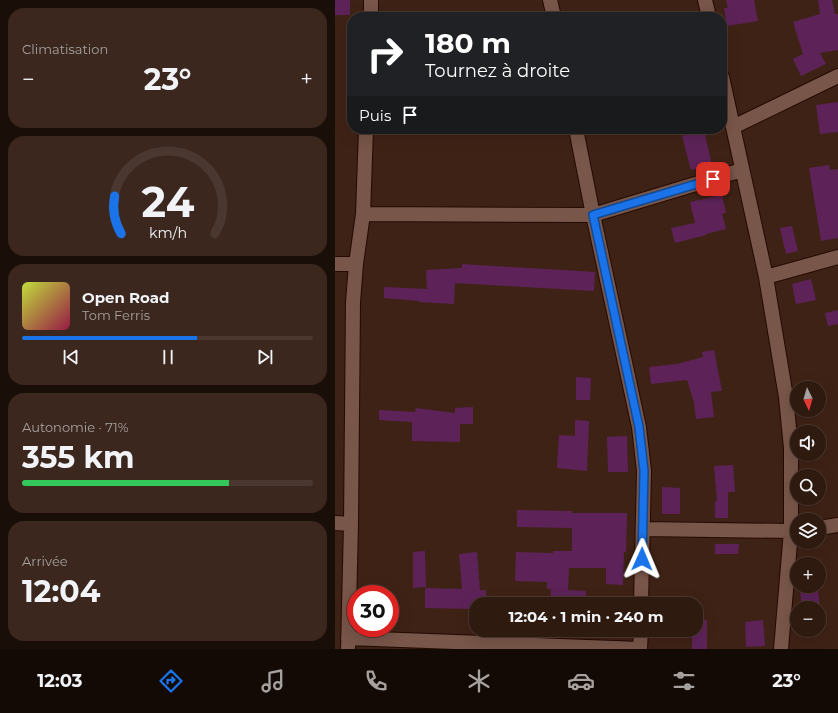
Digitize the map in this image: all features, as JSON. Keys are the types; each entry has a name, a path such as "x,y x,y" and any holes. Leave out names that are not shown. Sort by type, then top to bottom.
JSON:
{"street":[{"path":"371,0 371,12"},
{"path":"550,0 553,12"},
{"path":"705,0 708,12"},
{"path":"733,127 838,76"},
{"path":"727,100 766,277 786,396 791,448 793,513"},
{"path":"366,134 363,214 356,264 353,302 351,524 348,644 640,649 641,637"},
{"path":"577,134 639,427 644,471 641,597"},
{"path":"363,214 593,215 742,170"},
{"path":"766,277 838,257"},
{"path":"335,264 356,264"},
{"path":"335,523 351,524"},
{"path":"826,527 838,525"},
{"path":"643,529 790,531"},
{"path":"781,649 792,549"}],"building":[{"path":"335,0 350,0 350,12 347,12 347,15 335,15"},
{"path":"726,0 754,0 758,21 727,26 727,12 725,12 724,8 728,8"},
{"path":"818,0 832,0 835,14 838,14 838,50 820,53 826,64 801,76 793,59 803,54 793,22 820,14"},
{"path":"838,102 838,132 820,134 816,105"},
{"path":"689,134 705,134 712,165 691,170 682,136"},
{"path":"829,165 830,170 838,169 838,238 821,241 809,168"},
{"path":"722,195 726,213 722,214 726,229 675,243 671,228 695,223 690,202"},
{"path":"792,226 798,251 786,254 780,228"},
{"path":"462,264 595,272 594,291 455,283 454,304 384,298 384,287 427,289 426,270 462,268"},
{"path":"811,279 816,300 796,304 792,284"},
{"path":"838,310 838,324 828,326 825,313"},
{"path":"714,350 722,391 711,392 714,417 696,419 694,403 687,380 651,384 649,367 677,364 703,357 702,352"},
{"path":"576,377 591,378 590,400 576,400"},
{"path":"473,407 473,424 460,424 460,442 412,441 412,422 379,420 379,410 415,412 416,408 455,413 455,408"},
{"path":"575,420 589,421 587,471 557,468 559,435 575,436"},
{"path":"627,436 628,472 608,472 607,437"},
{"path":"733,465 735,492 728,492 728,518 715,518 715,501 717,501 714,466"},
{"path":"662,487 680,488 680,514 662,514"},
{"path":"517,510 572,511 572,513 627,513 623,585 606,584 606,568 569,568 568,590 586,591 586,597 550,597 551,589 547,589 547,582 515,581 516,552 553,553 553,551 572,551 572,528 517,527"},
{"path":"715,544 739,544 738,554 715,554"},
{"path":"425,551 426,587 413,588 413,552"},
{"path":"477,552 480,590 486,590 486,597 469,597 469,609 425,608 425,588 462,589 459,554"},
{"path":"800,593 818,593 819,601 801,601"},
{"path":"703,620 707,620 707,649 692,649 692,637 703,637"},
{"path":"763,620 765,646 746,647 745,622"}],"route":[{"path":"642,559 644,471 639,427 593,215 713,179"}]}
